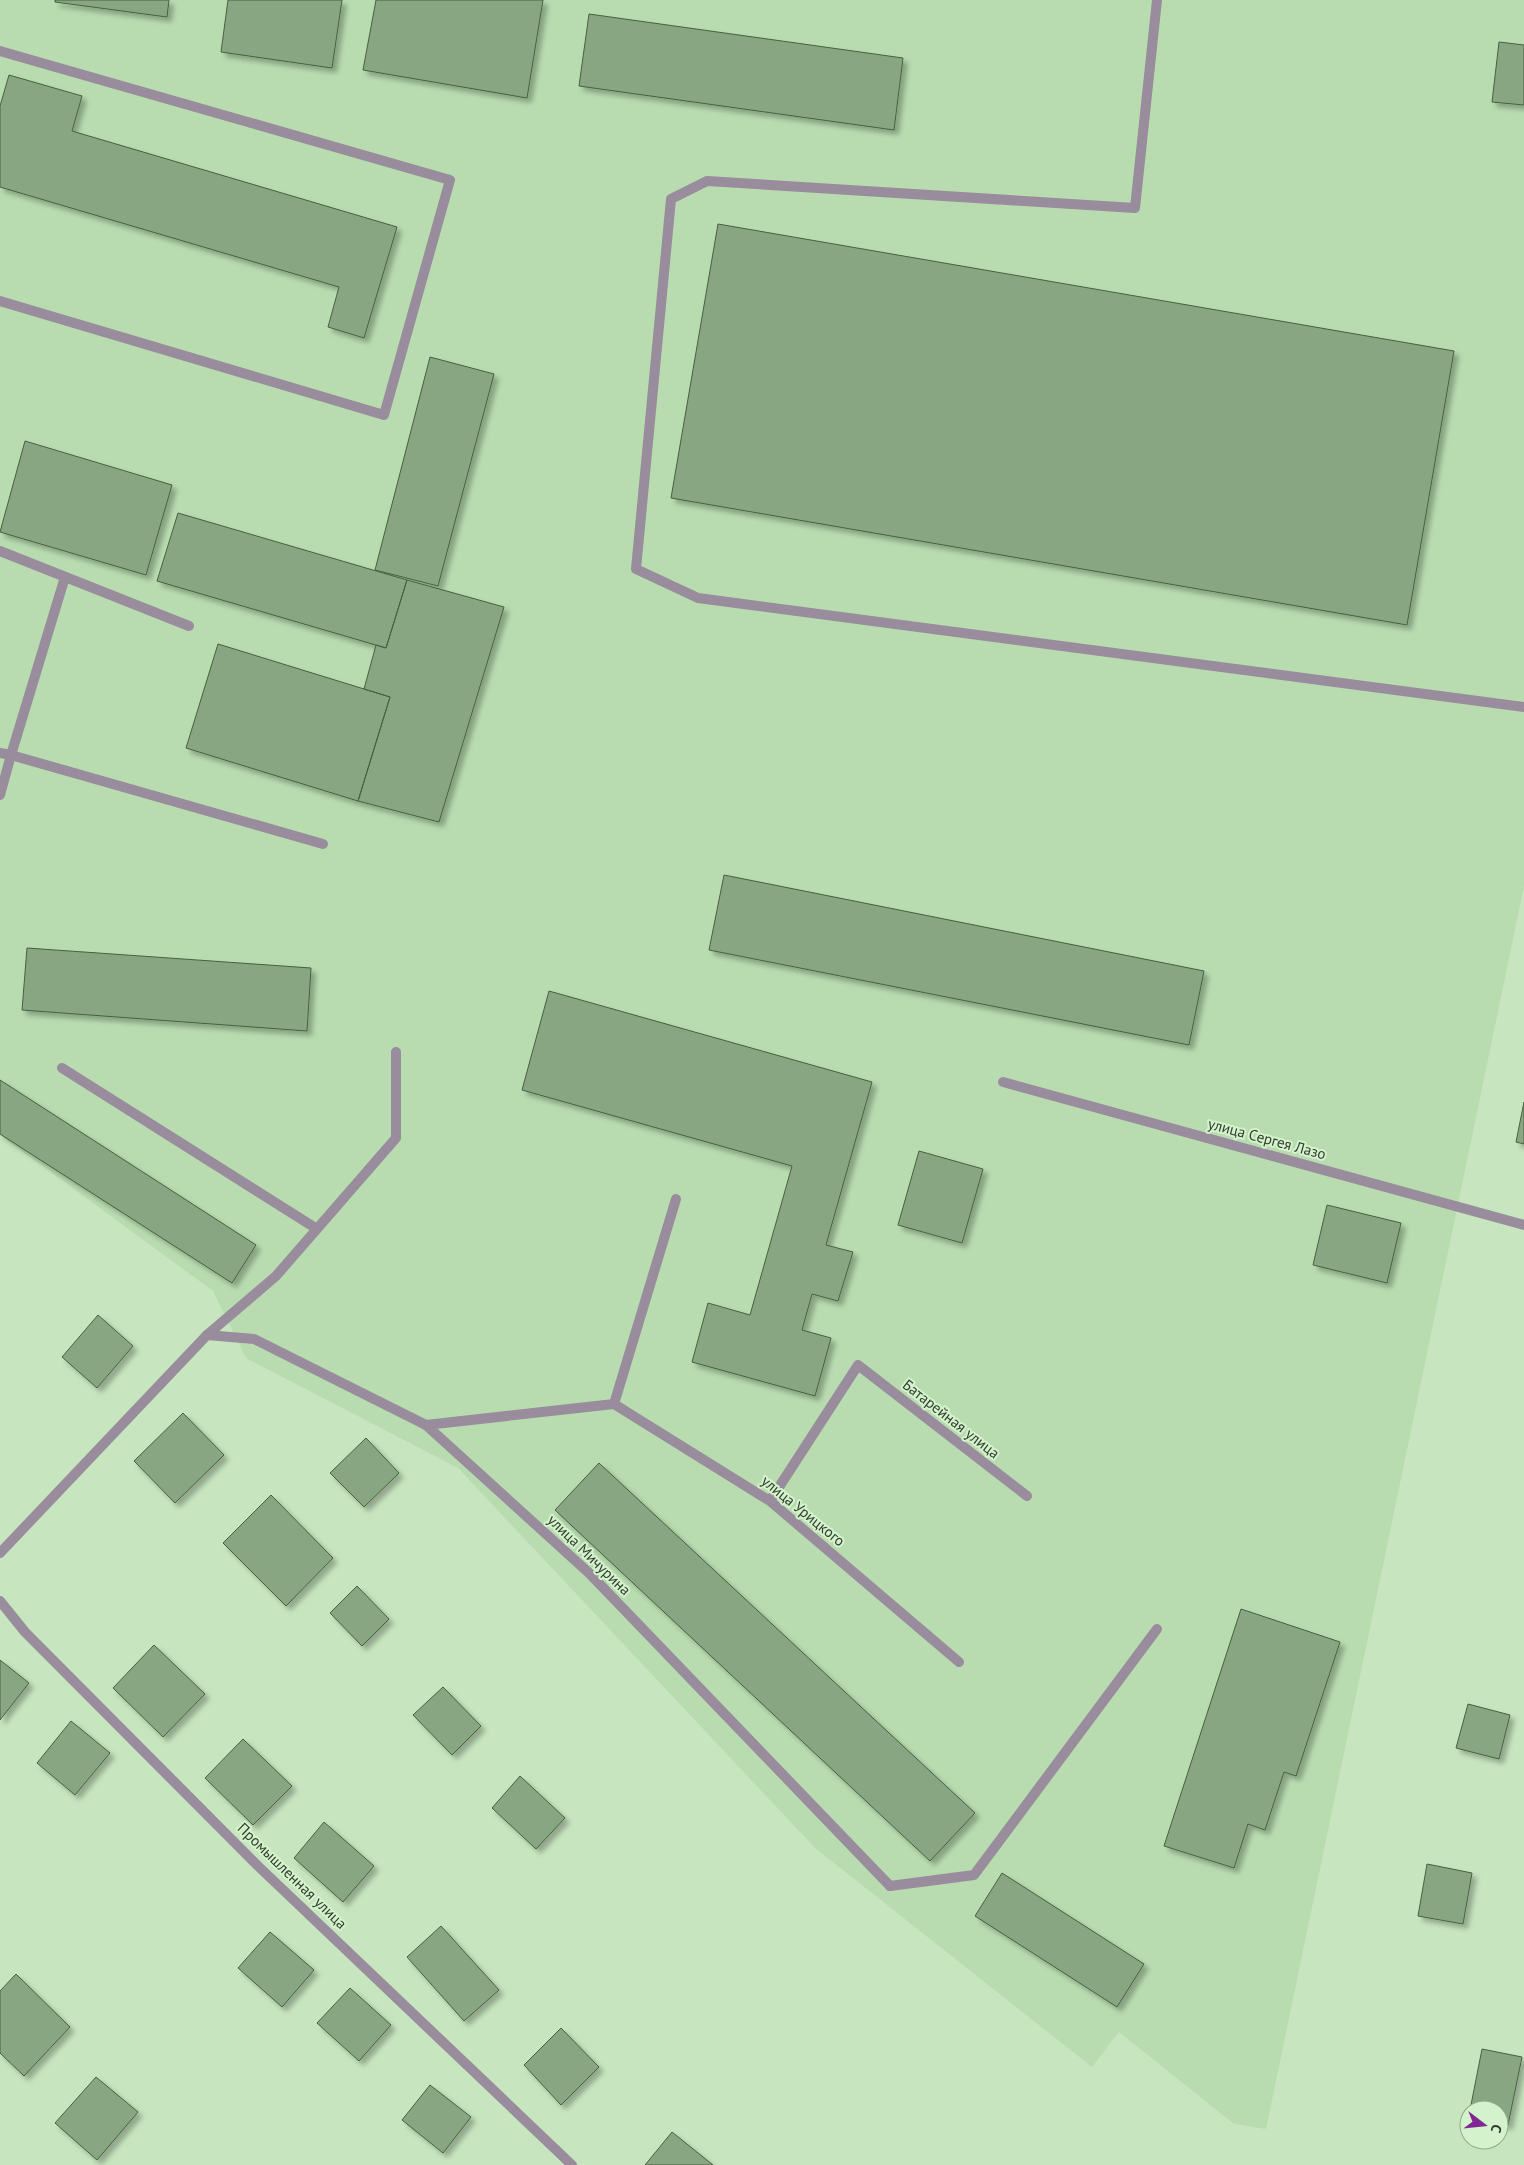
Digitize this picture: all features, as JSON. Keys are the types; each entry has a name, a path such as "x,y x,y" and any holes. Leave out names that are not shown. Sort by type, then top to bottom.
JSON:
{"street":[{"path":"1157,0 1135,208 708,181 671,198 636,569 698,598 1524,707"},
{"path":"0,51 450,180 384,415 0,301"},
{"path":"0,551 189,626"},
{"path":"0,795 65,577"},
{"path":"0,753 323,844"},
{"path":"0,1553 207,1335 276,1276 396,1138 396,1052"},
{"path":"62,1068 317,1229"},
{"name":"улица Сергея Лазо","path":"1002,1082 1524,1225"},
{"path":"426,1425 614,1404 676,1199"},
{"name":"улица Мичурина","path":"207,1335 254,1339 426,1425 589,1573 890,1886 974,1875 1157,1630"},
{"name":"Батарейная улица","path":"770,1501 858,1366 1027,1496"},
{"name":"улица Урицкого","path":"614,1404 770,1501 959,1662"},
{"name":"Промышленная улица","path":"0,1601 25,1632 258,1866 572,2165"}],"shaded area":[{"path":"0,0 1524,0 1524,886 1266,2129 1234,2124 1119,2032 1092,2067 815,1848 458,1468 246,1358 213,1291 0,1135"}],"building":[{"path":"55,0 169,0 167,17 55,2"},
{"path":"228,0 342,0 332,68 221,52"},
{"path":"376,0 543,0 527,98 363,70"},
{"path":"589,14 903,58 894,130 579,86"},
{"path":"1499,42 1524,45 1524,105 1492,102"},
{"path":"9,75 82,96 72,131 397,227 364,338 328,327 339,287 0,187 0,106"},
{"path":"718,224 1454,351 1407,625 671,498"},
{"path":"430,357 494,374 438,586 375,570"},
{"path":"25,441 172,485 146,575 0,532"},
{"path":"178,513 407,580 386,648 157,581"},
{"path":"407,580 504,607 439,822 358,801 390,697 364,689 376,645 386,648"},
{"path":"218,644 390,697 358,801 186,748"},
{"path":"724,875 1204,971 1189,1045 709,950"},
{"path":"27,948 311,968 307,1031 22,1010"},
{"path":"549,991 872,1082 826,1245 853,1252 838,1301 812,1294 802,1330 831,1338 815,1396 692,1362 708,1303 750,1315 792,1166 522,1090"},
{"path":"0,1080 256,1245 232,1283 0,1134"},
{"path":"1524,1102 1524,1144 1516,1142"},
{"path":"919,1151 983,1169 962,1243 898,1225"},
{"path":"1327,1205 1401,1223 1387,1283 1313,1265"},
{"path":"98,1315 133,1346 97,1388 62,1357"},
{"path":"183,1413 224,1455 175,1503 134,1461"},
{"path":"366,1438 399,1473 364,1507 330,1473"},
{"path":"599,1463 975,1813 930,1861 555,1510"},
{"path":"271,1495 333,1558 286,1606 223,1543"},
{"path":"357,1586 389,1619 362,1646 330,1613"},
{"path":"1241,1609 1340,1642 1296,1776 1284,1772 1265,1830 1248,1824 1234,1868 1164,1846"},
{"path":"154,1645 205,1694 163,1737 113,1688"},
{"path":"0,1660 29,1683 0,1720"},
{"path":"443,1687 481,1726 452,1755 413,1715"},
{"path":"1468,1704 1510,1715 1499,1759 1456,1748"},
{"path":"71,1721 110,1753 75,1795 37,1763"},
{"path":"243,1739 292,1786 253,1825 205,1778"},
{"path":"520,1776 565,1818 536,1849 492,1808"},
{"path":"324,1822 374,1866 343,1902 294,1858"},
{"path":"1427,1864 1472,1873 1463,1924 1418,1916"},
{"path":"1002,1873 1144,1964 1117,2007 975,1916"},
{"path":"441,1926 499,1990 464,2021 407,1957"},
{"path":"270,1932 314,1970 282,2007 238,1968"},
{"path":"16,1974 70,2027 24,2076 0,2053 0,1991"},
{"path":"350,1988 391,2025 359,2061 317,2023"},
{"path":"561,2028 599,2067 561,2105 524,2065"},
{"path":"1482,2049 1522,2057 1509,2120 1509,2100 1472,2100"},
{"path":"96,2077 138,2112 97,2160 55,2123"},
{"path":"430,2085 471,2117 443,2153 402,2120"},
{"path":"672,2132 713,2165 645,2165"}]}
